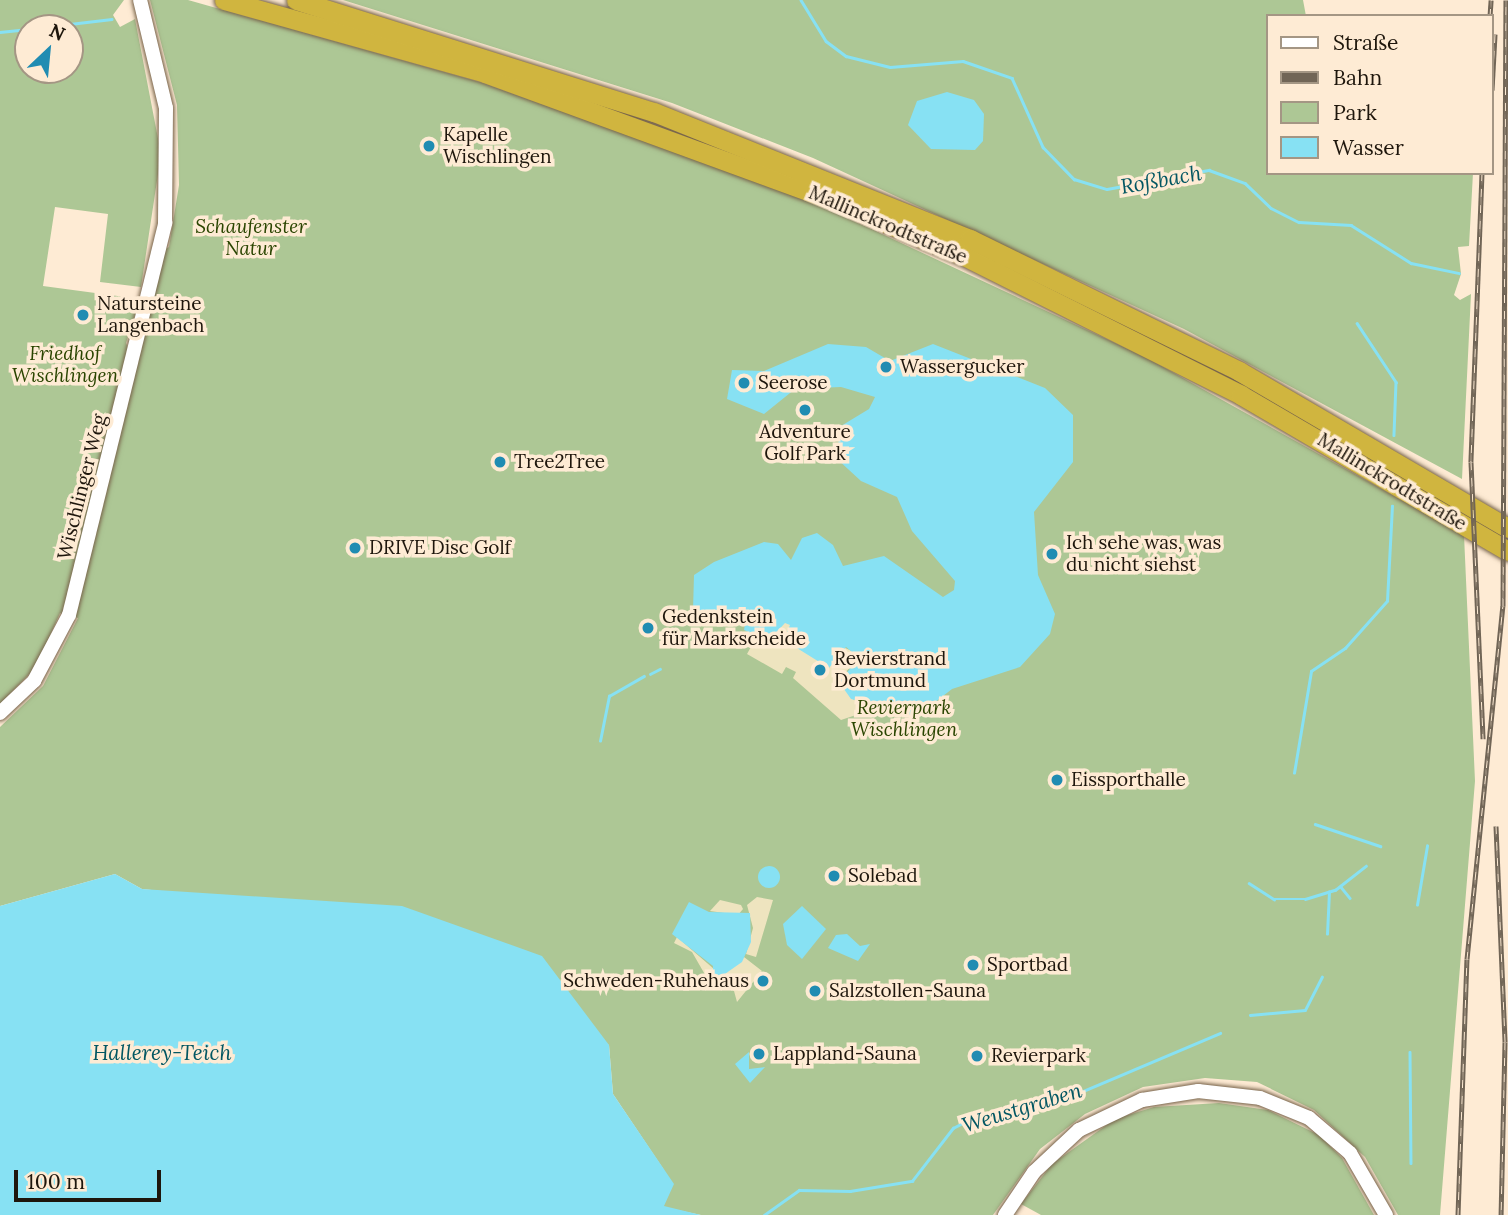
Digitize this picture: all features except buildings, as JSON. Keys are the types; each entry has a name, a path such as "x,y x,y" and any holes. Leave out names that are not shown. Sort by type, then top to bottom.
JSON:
{"highway":[{"name":"Mallinckrodtstraße","path":"224,0 485,73 822,196 962,255 1241,395 1508,551"},
{"name":"Mallinckrodtstraße","path":"296,0 654,112 970,239 1239,371 1508,528"}],"street":[{"name":"Wischlinger Weg","path":"0,713 34,681 69,615 158,253 169,144 151,42 140,0"},
{"path":"1005,1215 1034,1171 1079,1130 1142,1100 1198,1091 1260,1098 1309,1118 1350,1153 1385,1215"}],"green space":[{"name":"Revierpark Wischlingen","path":"0,0 124,0 113,15 120,27 135,19 161,154 141,287 100,282 108,214 55,207 43,286 140,299 126,343 132,358 158,253 169,247 179,185 177,105 150,0 188,0 483,83 818,204 1147,358 1464,535 1475,781 1440,1215 1398,1215 1365,1157 1314,1110 1257,1082 1205,1078 1143,1087 1085,1114 1040,1149 993,1215 701,1215 663,1207 664,1170 613,1094 609,1045 239,899 142,889 115,874 0,906 0,727 43,686 78,618 60,613 36,667 0,704"},
{"path":"343,0 1303,0 1306,14 1266,14 1266,175 1473,175 1469,246 1458,247 1461,274 1454,295 1460,300 1471,294 1462,479 1184,329 813,158 672,103"},
{"path":"1219,1103 1268,1110 1319,1135 1342,1158 1374,1215 1041,1215 1021,1204 1052,1164 1115,1119 1154,1107"}],"sand":[{"name":"Revierstrand Dortmund","path":"785,622 852,651 859,658 840,678 854,700 872,704 871,710 841,720 793,678 796,672 786,667 782,674 747,654 757,636 768,641"},
{"path":"757,897 773,900 756,957 746,954 753,928 747,905"},
{"path":"720,900 741,905 743,909 738,915 710,911"},
{"path":"677,937 722,976 744,957 762,971 737,1002 734,991 711,985 692,952 674,943"}],"water":[{"path":"947,92 974,100 984,114 983,141 975,150 931,149 908,125 917,101"},
{"path":"828,344 866,347 890,361 933,344 1045,388 1073,415 1073,462 1034,512 1038,575 1055,614 1050,634 1020,667 952,689 916,717 851,699 839,682 859,658 846,647 829,668 784,640 790,625 785,623 768,641 744,630 747,613 736,624 693,610 694,575 714,562 764,542 778,544 791,560 802,538 817,533 833,545 843,566 884,556 943,597 954,590 955,581 912,531 897,497 861,481 836,458 841,426 869,409 875,397 841,387 795,389 764,414 727,399 732,370 764,371"},
{"path":"769,866 777,869 780,877 777,885 769,888 761,885 758,877 761,869"},
{"name":"Hallerey-Teich","path":"115,874 142,889 402,906 542,956 609,1045 613,1094 674,1184 664,1206 701,1215 0,1215 0,906"},
{"path":"689,902 709,912 750,913 751,942 742,962 722,976 713,976 713,966 672,934"},
{"path":"802,906 826,929 802,959 787,945 783,924"},
{"path":"847,934 860,946 870,944 858,961 828,948 836,935"},
{"path":"749,1052 749,1069 765,1067 750,1083 735,1064"}],"waterway":[{"name":"Roßbach","path":"801,0 826,41 846,56 890,67 963,61 1012,78 1043,147 1074,179 1107,189 1209,170 1245,183 1271,208 1299,222 1351,225 1411,263 1459,273"},
{"name":"Roßbach","path":"84,22 111,19"},
{"name":"Roßbach","path":"0,32 14,30"},
{"path":"1357,323 1396,382 1394,435"},
{"path":"1294,773 1311,671 1345,648 1387,601 1392,506"},
{"path":"650,674 660,669"},
{"path":"600,741 609,696 644,676"},
{"path":"1315,824 1380,846"},
{"path":"1417,905 1427,846"},
{"path":"1249,883 1274,899 1305,899 1335,890 1366,866"},
{"path":"1341,887 1350,898"},
{"path":"1327,934 1329,892"},
{"name":"Weustgraben","path":"1250,1015 1305,1010 1322,977"},
{"name":"Weustgraben","path":"764,1215 799,1190 850,1191 912,1181 953,1128 970,1119 1081,1092 1220,1033"},
{"path":"1410,1052 1411,1163"}],"railway":[{"path":"1490,14 1491,0"},
{"path":"1458,1215 1467,959 1503,606 1506,0"},
{"path":"1494,53 1495,34"},
{"path":"1482,175 1471,462 1483,739"},
{"path":"1496,826 1505,1042 1501,1215"}],"place":[{"name":"Kapelle Wischlingen","path":"429,146"},
{"name":"Natursteine Langenbach","path":"83,315"},
{"name":"Wassergucker","path":"886,367"},
{"name":"Seerose","path":"744,383"},
{"name":"Adventure Golf Park","path":"805,410"},
{"name":"Tree2Tree","path":"500,462"},
{"name":"DRIVE Disc Golf","path":"355,548"},
{"name":"Ich sehe was, was du nicht siehst","path":"1052,554"},
{"name":"Gedenkstein für Markscheide","path":"648,628"},
{"name":"Revierstrand Dortmund","path":"820,670"},
{"name":"Eissporthalle","path":"1057,780"},
{"name":"Solebad","path":"834,876"},
{"name":"Sportbad","path":"973,965"},
{"name":"Schweden-Ruhehaus","path":"763,981"},
{"name":"Salzstollen-Sauna","path":"815,991"},
{"name":"Lappland-Sauna","path":"759,1054"},
{"name":"Revierpark","path":"977,1056"}],"park label":[{"name":"Schaufenster Natur","path":"251,238"},
{"name":"Friedhof Wischlingen","path":"65,365"}]}
